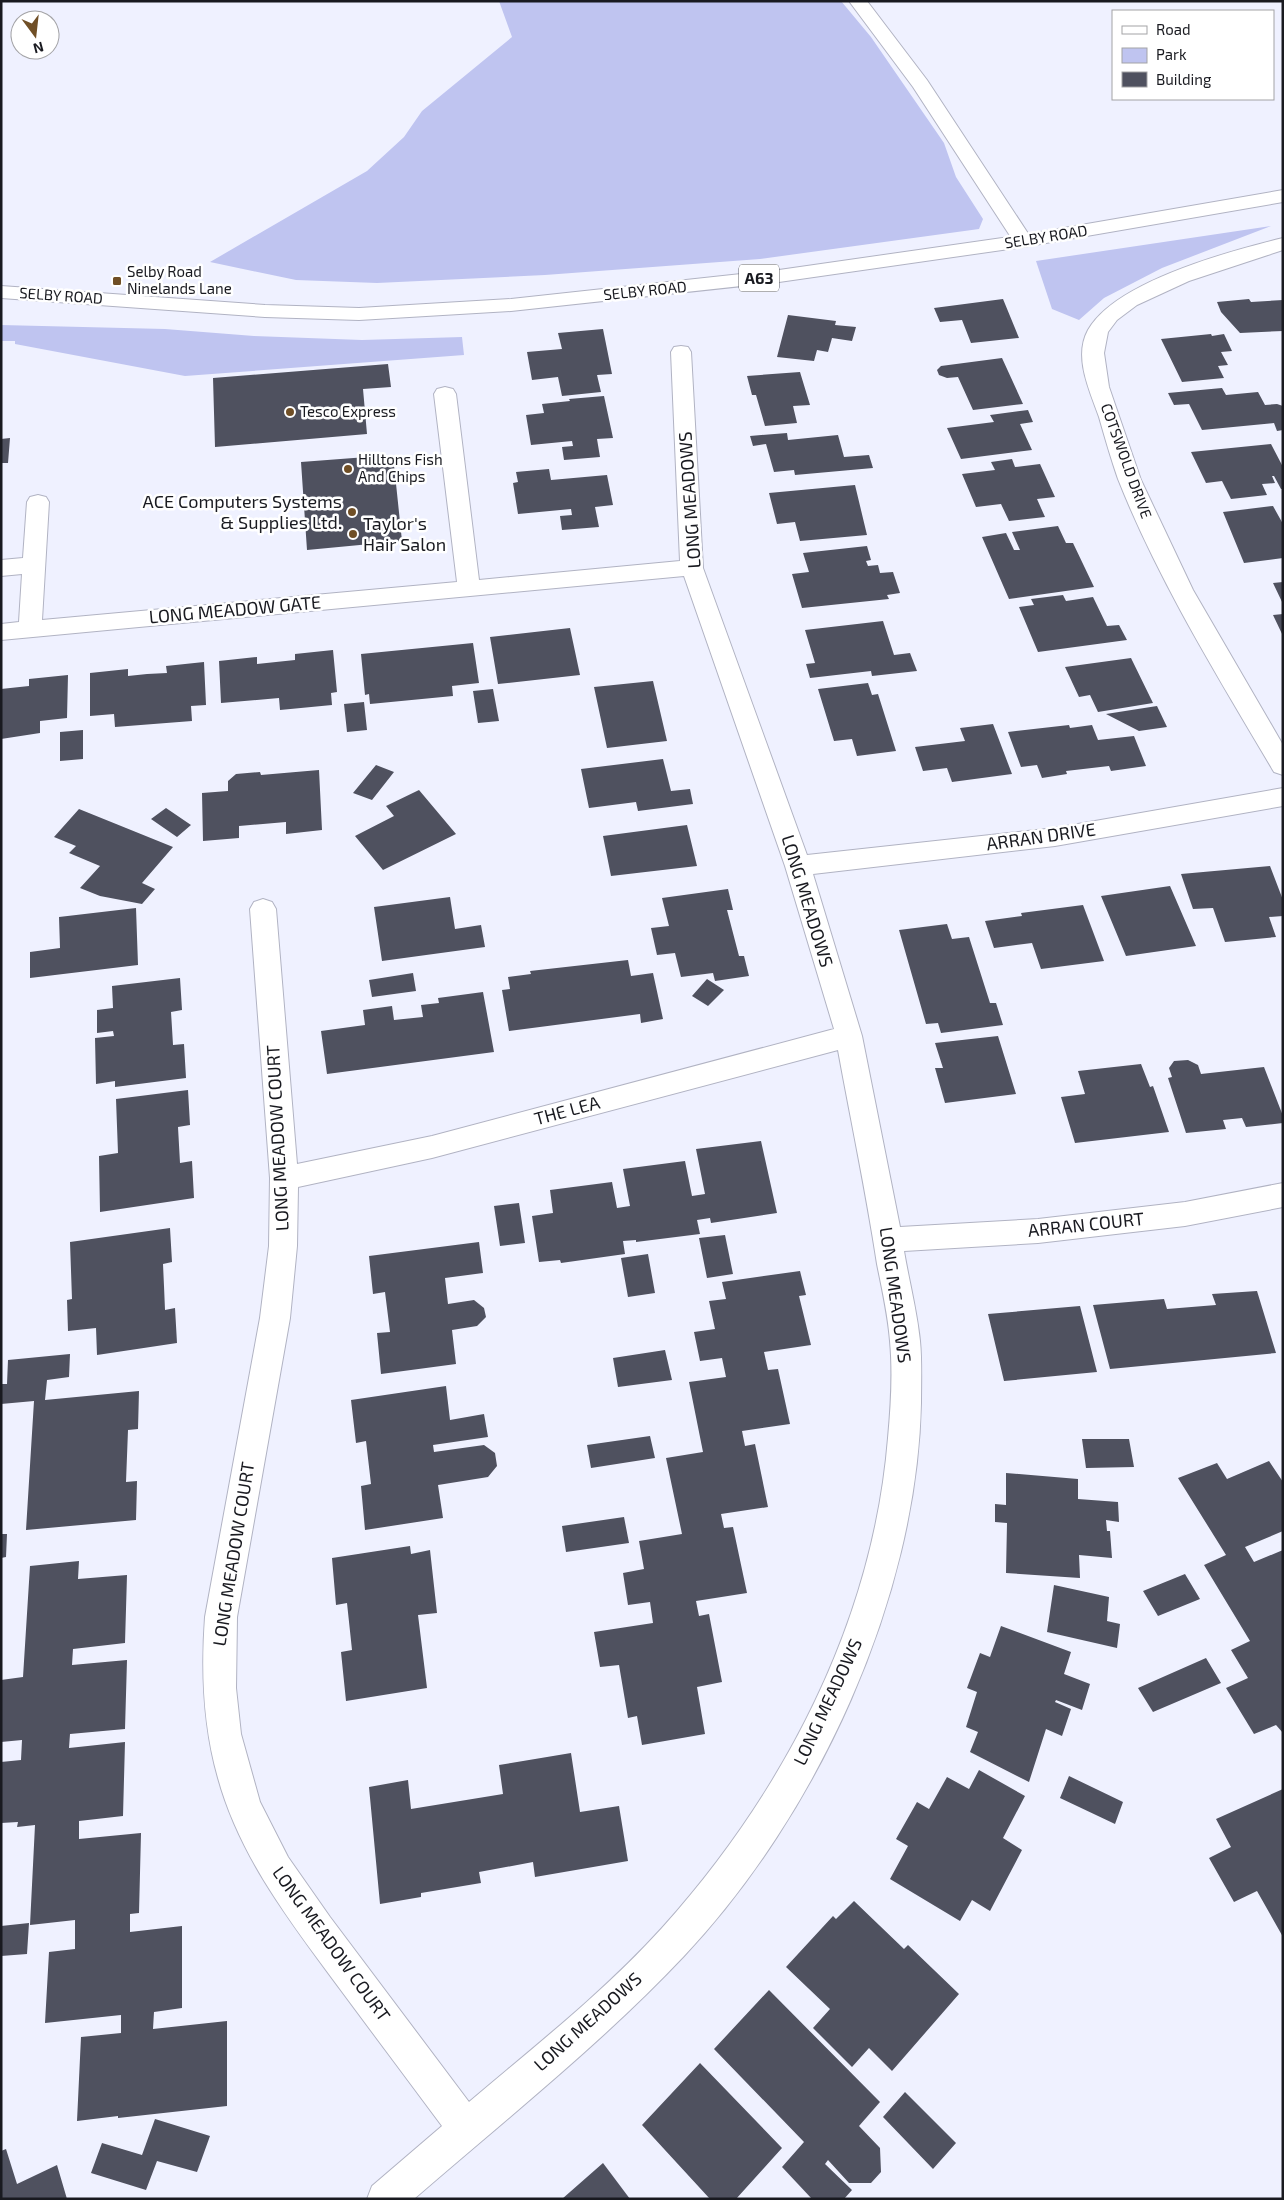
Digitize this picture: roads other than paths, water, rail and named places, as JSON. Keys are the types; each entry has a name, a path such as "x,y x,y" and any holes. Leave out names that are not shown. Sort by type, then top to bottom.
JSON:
{"main road":[{"path":"858,1 920,84 1023,241"},
{"name":"SELBY ROAD","path":"1,292 265,311 359,314 511,305 779,276 1023,241 1283,196"},
{"name":"COTSWOLD DRIVE","path":"1283,244 1170,282 1132,300 1112,314 1098,331 1093,350 1097,378 1123,460 1153,534 1184,595 1283,766"},
{"name":"LONG MEADOWS","path":"385,2199 612,2003 673,1942 727,1878 774,1811 813,1742 846,1673 871,1604 889,1536 901,1470 906,1404 905,1341 888,1240 849,1036 798,866 692,568 681,352"},
{"path":"445,394 469,588"},
{"path":"30,629 38,502"},
{"path":"1,568 34,565"},
{"name":"LONG MEADOW GATE","path":"1,632 692,568"},
{"name":"ARRAN DRIVE","path":"798,866 1055,837 1283,797"},
{"name":"LONG MEADOW COURT","path":"263,909 284,1178 282,1246 275,1318 221,1617 218,1662 220,1710 229,1757 243,1803 263,1848 289,1891 467,2129"},
{"name":"THE LEA","path":"284,1178 432,1147 849,1036"},
{"name":"ARRAN COURT","path":"888,1240 1038,1231 1185,1214 1283,1196"}],"place":[{"name":"Selby Road Ninelands Lane","path":"117,281"},
{"name":"Tesco Express","path":"290,412"},
{"name":"Hilltons Fish And Chips","path":"348,469"},
{"name":"ACE Computers Systems & Supplies Ltd.","path":"352,512"},
{"name":"Taylor's Hair Salon","path":"353,534"}]}
